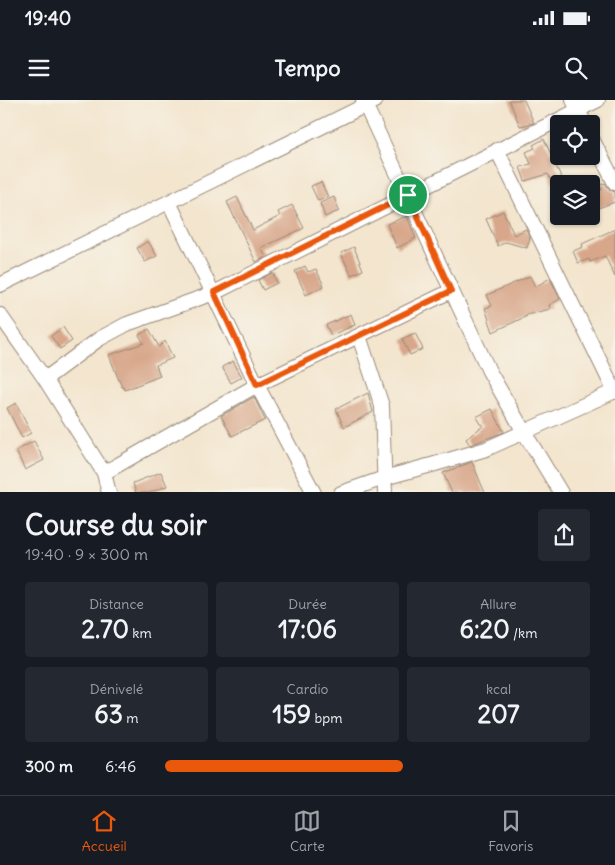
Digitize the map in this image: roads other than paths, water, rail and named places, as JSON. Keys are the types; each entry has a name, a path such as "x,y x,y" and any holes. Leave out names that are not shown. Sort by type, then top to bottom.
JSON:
{"street":[{"path":"45,379 99,339 127,324 214,292 496,150 575,105 598,100"},
{"path":"0,285 368,102 451,291 489,371 561,492"},
{"path":"341,492 486,449 615,391 496,150"},
{"path":"600,154 615,183"},
{"path":"169,202 214,292 257,385 314,492"},
{"path":"104,473 257,385 451,291"},
{"path":"0,315 45,379 104,473 109,492"},
{"path":"359,336 382,406 385,492"}]}
